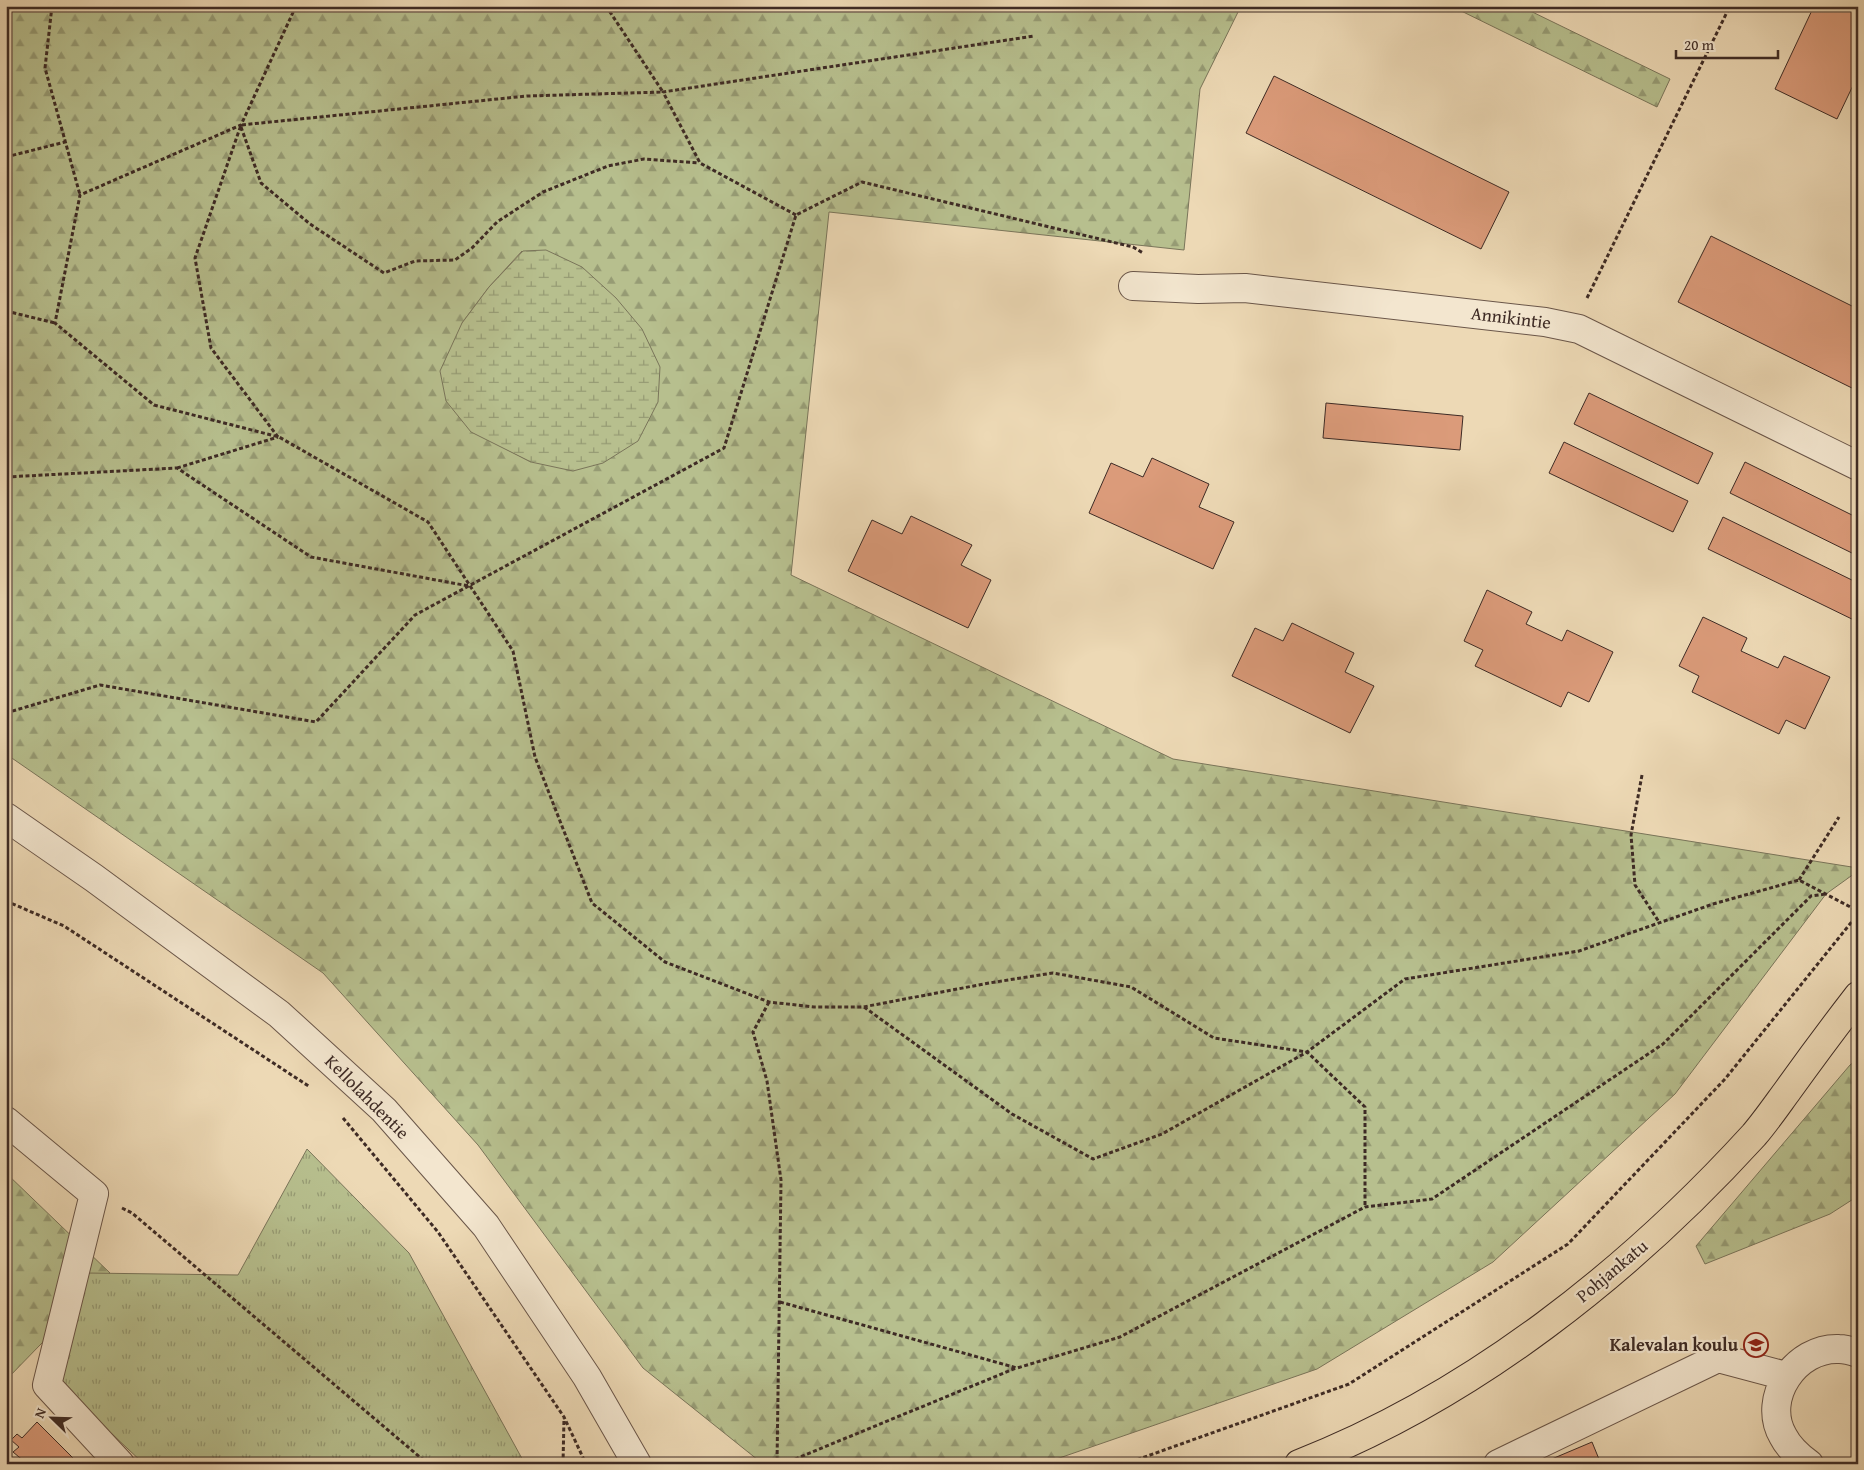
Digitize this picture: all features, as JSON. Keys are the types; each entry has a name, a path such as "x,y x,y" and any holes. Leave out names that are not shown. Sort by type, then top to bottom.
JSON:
{"main road":[{"name":"Pohjankatu","path":"1299,1464 1338,1448 1457,1386 1568,1308 1664,1227 1755,1134 1858,996"}],"street":[{"name":"Annikintie","path":"1132,286 1198,289 1245,288 1545,322 1579,329 1858,466"},
{"name":"Kellolahdentie","path":"6,816 279,1014 384,1110 486,1226 587,1377 637,1464"},
{"path":"6,1121 94,1194 47,1385 120,1464"},
{"path":"1809,1464 1793,1452 1782,1435 1776,1415 1778,1395 1786,1376 1800,1361 1819,1352 1839,1349 1858,1353"},
{"path":"1498,1464 1718,1358 1786,1376"}],"path":[{"path":"52,6 45,68 80,195 55,323"},
{"path":"279,437 211,348 195,258 241,126 296,6"},
{"path":"606,6 663,92 700,163"},
{"path":"1586,301 1730,6"},
{"path":"80,195 241,126 527,96 663,92 1034,36"},
{"path":"241,126 261,183 310,224 384,273 415,261 455,260 472,248 497,222 543,192 608,166 644,159 700,163 796,215"},
{"path":"6,157 64,142"},
{"path":"6,713 100,684 316,722 415,615 724,448 796,215 862,182 1133,247 1149,258"},
{"path":"6,311 55,323 154,405 279,437 428,522 513,652 535,756 592,903 665,962 769,1002 814,1007 863,1007 1053,973 1131,987 1214,1038 1306,1052 1365,1107 1365,1207"},
{"path":"6,477 177,468 279,437"},
{"path":"177,468 311,556 470,586"},
{"path":"1642,775 1631,835 1635,885 1659,922"},
{"path":"863,1007 1012,1114 1093,1159 1162,1134 1306,1052 1405,979 1579,951 1713,904 1799,880 1839,817"},
{"path":"1125,1464 1349,1384 1568,1244 1724,1079 1858,912 1799,880"},
{"path":"783,1464 1017,1368 1120,1337 1365,1207 1432,1198 1663,1044 1811,896 1826,894"},
{"path":"6,901 64,926 314,1091"},
{"path":"769,1002 753,1032 767,1081 781,1180 778,1464"},
{"path":"341,1115 438,1232 564,1417 586,1464"},
{"path":"94,1194 132,1213 428,1464"},
{"path":"780,1302 1017,1368"},
{"path":"563,1464 564,1417"}],"green space":[{"path":"6,6 1241,6 1200,89 1184,250 829,212 791,575 1173,759 1858,868 1858,871 1826,894 1675,1094 1493,1262 1317,1369 1042,1464 763,1464 643,1368 478,1145 323,973 6,754","holes":["522,251 531,462 506,449 462,323 489,287"]},
{"path":"1451,6 1520,6 1670,79 1657,107"},
{"path":"546,250 582,267 616,298 642,329 660,367 658,402 638,441 603,463 573,471 531,462 471,432 446,401 440,371 462,323 489,287 523,251"},
{"path":"1858,1059 1858,1196 1830,1214 1705,1264 1696,1246 1850,1065"},
{"path":"307,1149 409,1253 525,1464 144,1464 61,1386 86,1273 238,1275"},
{"path":"6,1173 110,1273 6,1380"}],"building":[{"path":"1814,6 1858,6 1858,75 1837,119 1775,89"},
{"path":"1274,76 1509,192 1481,249 1246,133"},
{"path":"1711,236 1858,309 1858,391 1678,302"},
{"path":"1589,393 1713,453 1698,484 1574,424"},
{"path":"1326,403 1463,416 1460,450 1323,438"},
{"path":"1564,442 1688,501 1673,532 1549,473"},
{"path":"1152,458 1209,484 1199,507 1234,522 1213,569 1089,513 1111,463 1143,477"},
{"path":"1745,462 1858,518 1858,556 1730,493"},
{"path":"911,516 972,545 961,565 991,580 968,628 848,571 872,520 902,534"},
{"path":"1723,517 1858,583 1858,622 1708,549"},
{"path":"1487,590 1532,612 1526,624 1562,641 1567,630 1613,652 1589,702 1568,692 1561,707 1475,666 1483,650 1464,641"},
{"path":"1703,617 1747,638 1741,651 1778,668 1784,656 1830,677 1805,729 1786,720 1779,734 1692,692 1699,676 1679,666"},
{"path":"1292,623 1354,653 1345,672 1374,686 1350,733 1232,676 1255,628 1283,641"},
{"path":"37,1422 79,1464 23,1464 25,1462 13,1452 19,1447 11,1440 17,1434 22,1438"},
{"path":"1592,1442 1601,1464 1540,1464"}],"place":[{"name":"Kalevalan koulu","path":"1756,1345"}]}
